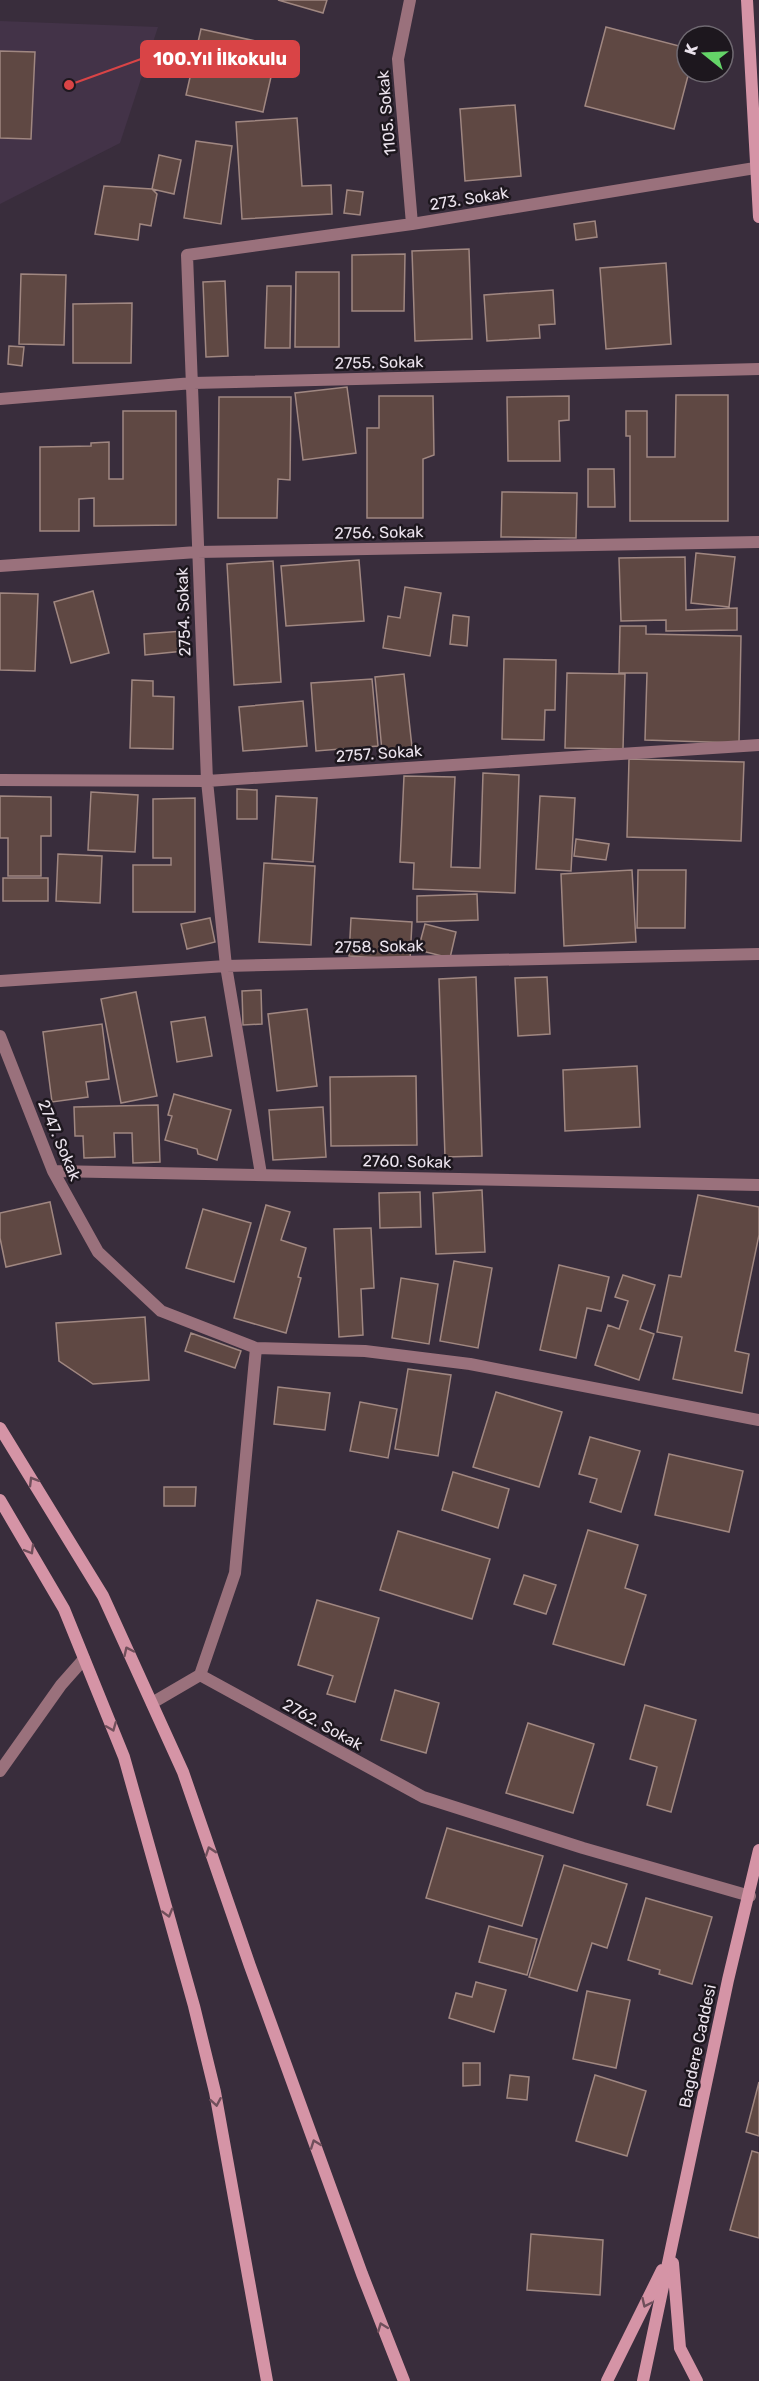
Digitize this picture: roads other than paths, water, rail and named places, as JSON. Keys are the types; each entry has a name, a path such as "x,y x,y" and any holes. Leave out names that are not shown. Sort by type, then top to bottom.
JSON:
{"main road":[{"path":"747,0 759,217"},
{"path":"0,1428 103,1596 183,1772 250,1966 405,2378"},
{"path":"0,1500 64,1609 124,1757 194,2006 215,2092 267,2381"},
{"name":"Bagdere Caddesi","path":"671,2250 728,1980 750,1896 759,1850"},
{"path":"607,2381 671,2250"},
{"path":"643,2381 671,2250"},
{"path":"671,2250 680,2348 697,2381"}],"street":[{"name":"1105. Sokak","path":"410,0 398,59 412,224"},
{"name":"273. Sokak","path":"187,255 412,224 755,168"},
{"name":"2754. Sokak","path":"187,255 207,781 226,966 261,1174"},
{"name":"2755. Sokak","path":"0,399 193,383 759,369"},
{"name":"2756. Sokak","path":"0,566 197,552 759,542"},
{"name":"2757. Sokak","path":"0,780 207,781 759,745"},
{"name":"2758. Sokak","path":"0,981 226,966 759,954"},
{"name":"2747. Sokak","path":"0,1036 53,1171 98,1252 161,1311 256,1348"},
{"name":"2760. Sokak","path":"53,1171 759,1185"},
{"path":"152,1703 200,1675 235,1573 256,1348 365,1351 470,1364 759,1420"},
{"path":"0,1771 61,1685 84,1659"},
{"name":"2762. Sokak","path":"200,1675 423,1797 583,1848 750,1896"}],"place":[{"name":"100.Yıl İlkokulu","path":"69,85"}]}
